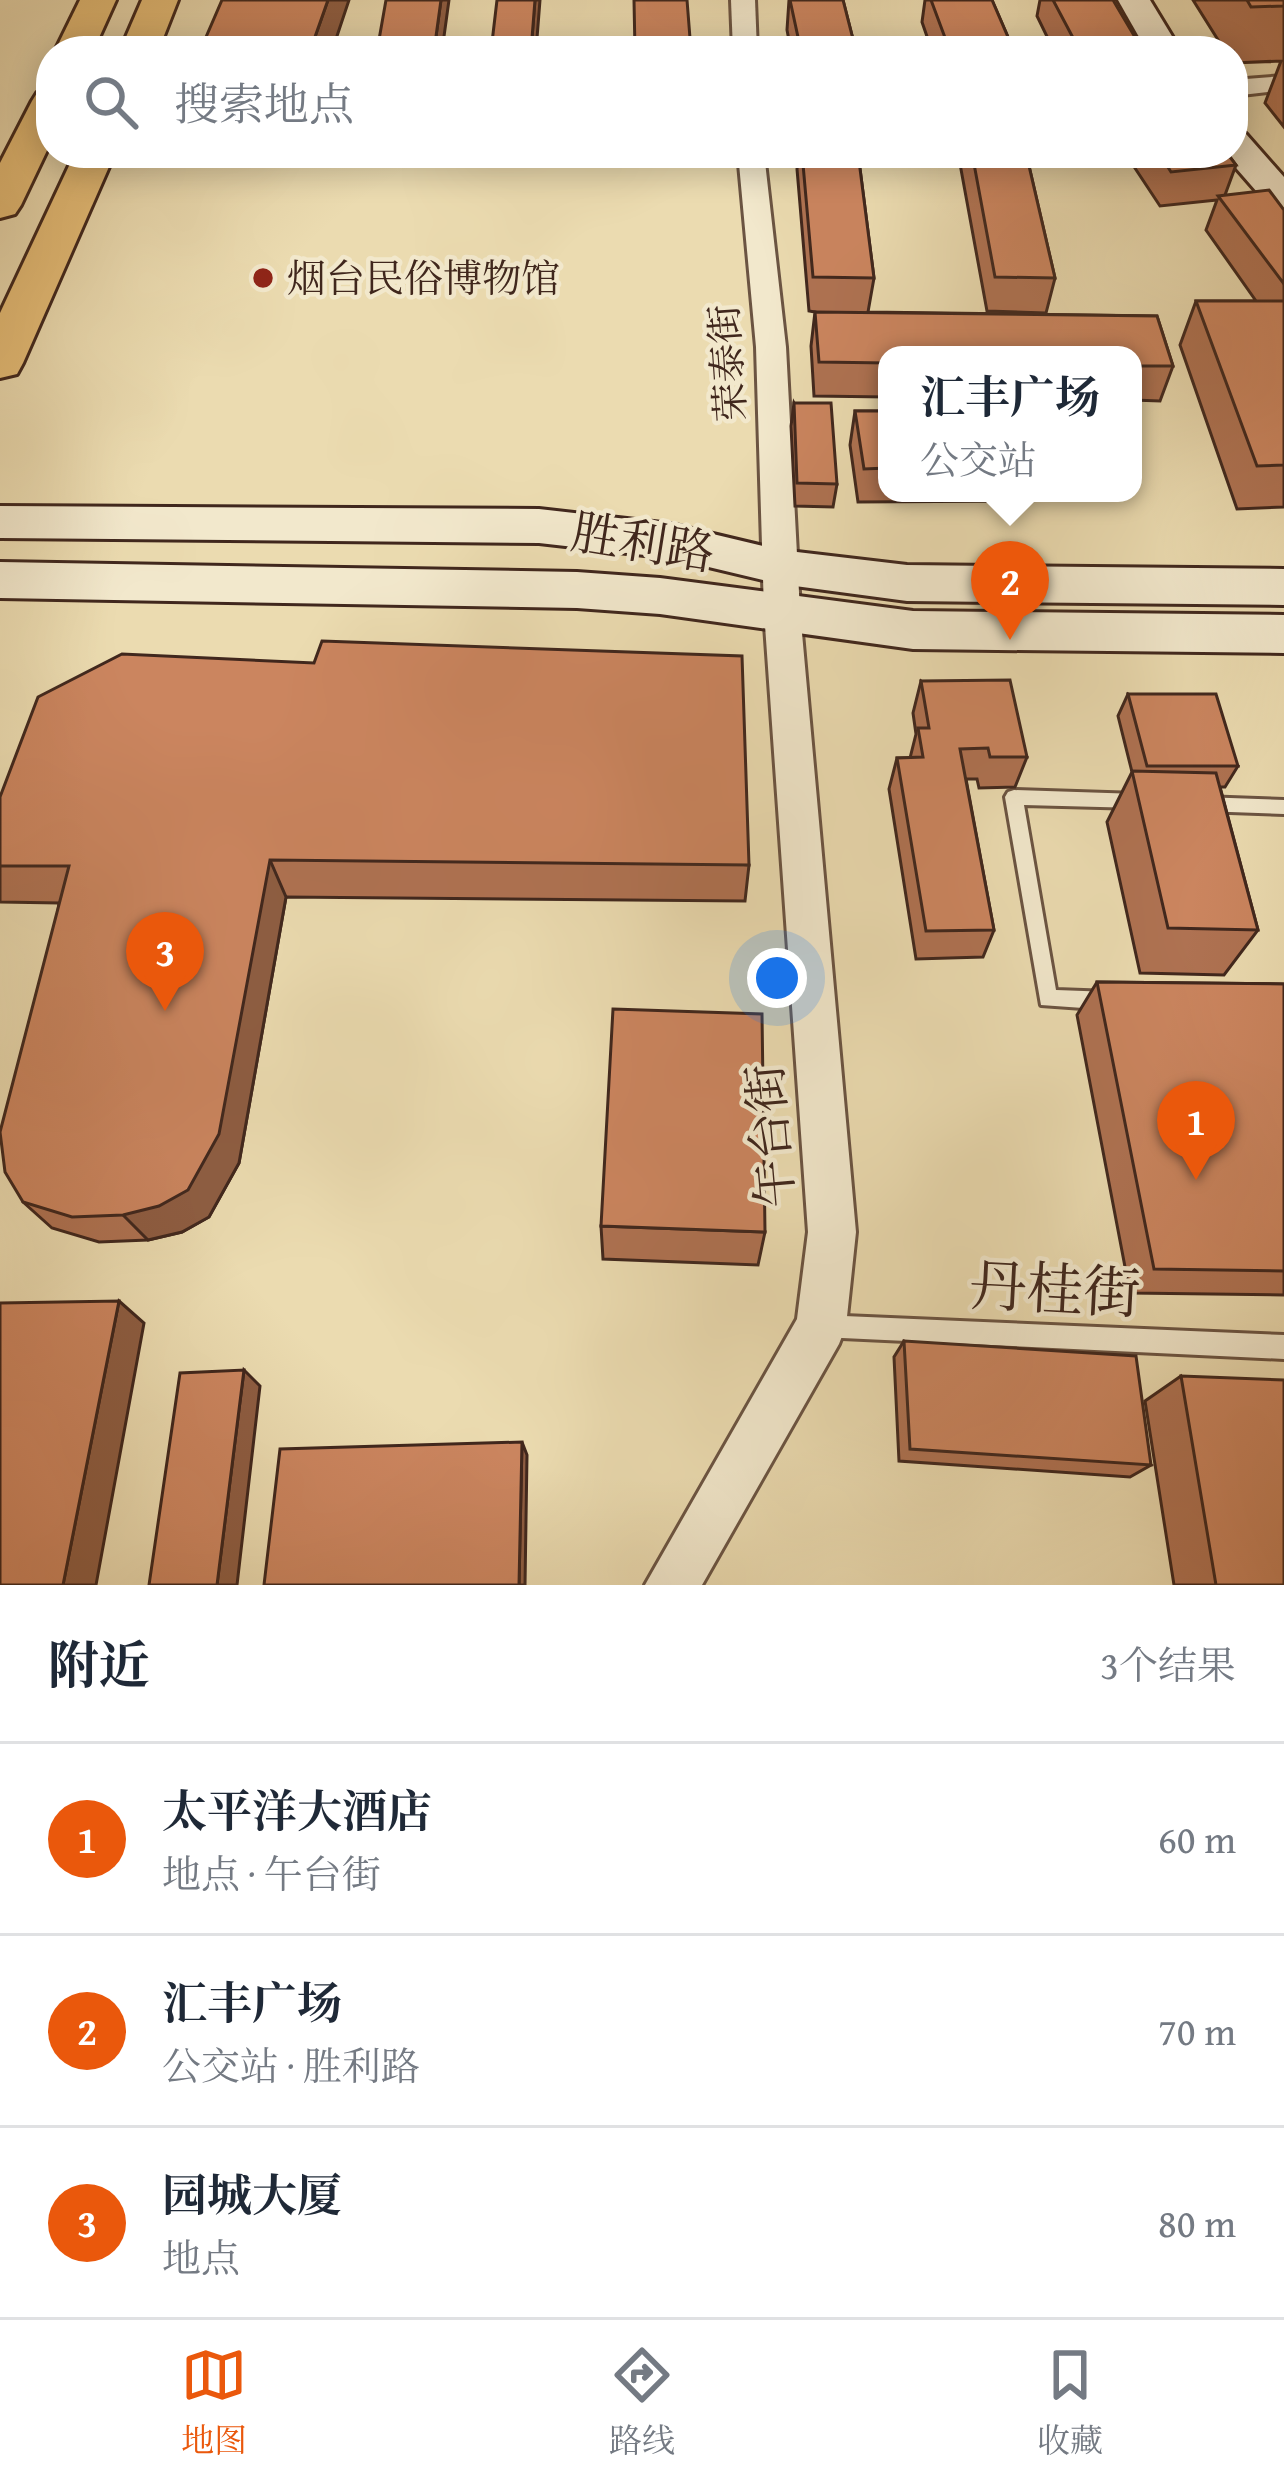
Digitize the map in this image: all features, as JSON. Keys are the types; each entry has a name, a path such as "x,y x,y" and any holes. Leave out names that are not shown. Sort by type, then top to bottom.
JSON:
{"main road":[{"path":"81,36 98,0"},
{"path":"145,36 160,0"},
{"path":"1134,0 1155,36"},
{"path":"0,205 36,131"},
{"path":"1248,159 1284,200"},
{"path":"0,363 87,168"},
{"name":"胜利路","path":"0,522 539,526 671,541 781,589 913,630 1284,634"},
{"name":"胜利路","path":"0,580 577,590 907,584 1284,587"}],"street":[{"path":"743,0 744,36"},
{"path":"1248,87 1284,83"},
{"name":"荣泰街","path":"753,168 771,347 781,589"},
{"name":"午台街","path":"672,1585 821,1326 832,1232 781,589"}],"lane":[{"path":"1142,1002 1048,999 1014,796 1149,802"},
{"path":"1172,802 1284,807"},
{"name":"丹桂街","path":"821,1326 1284,1347"}],"building":[{"path":"222,0 328,0 315,36 206,36"},
{"path":"386,0 441,0 436,36 380,36"},
{"path":"497,0 535,0 532,36 493,36"},
{"path":"634,0 687,0 690,36 635,36"},
{"path":"790,0 843,0 852,36 798,36"},
{"path":"931,0 992,0 1008,36 944,36"},
{"path":"1053,0 1113,0 1134,36 1072,36"},
{"path":"1247,0 1284,0 1284,6 1251,7"},
{"path":"803,168 860,168 874,278 813,277"},
{"path":"975,168 1029,168 1055,278 995,277"},
{"path":"1269,190 1284,210 1284,284 1218,196"},
{"path":"1196,301 1284,301 1284,465 1257,466"},
{"path":"815,312 1157,316 1173,366 1142,366 1142,346 878,346 878,363 819,362"},
{"path":"794,403 831,403 837,484 797,483"},
{"path":"855,411 878,411 878,468 864,469"},
{"path":"322,641 742,656 749,865 270,860 219,1134 188,1190 159,1206 123,1215 72,1217 23,1202 5,1172 0,1132 69,866 0,866 0,797 38,697 122,654 314,663"},
{"path":"1010,680 1027,757 990,757 988,748 960,749 994,930 926,931 897,758 923,757 918,728 929,728 921,681"},
{"path":"1128,694 1216,694 1238,766 1147,766"},
{"path":"1132,771 1216,773 1258,930 1168,928"},
{"path":"1097,982 1284,984 1284,1271 1154,1269"},
{"path":"613,1009 762,1014 765,1232 601,1226"},
{"path":"119,1301 63,1585 0,1585 0,1303"},
{"path":"904,1341 1136,1356 1151,1465 910,1449"},
{"path":"244,1370 217,1585 149,1585 180,1373"},
{"path":"1181,1376 1284,1380 1284,1585 1216,1585"},
{"path":"522,1442 519,1585 264,1585 280,1449"}],"place":[{"name":"烟台民俗博物馆","path":"263,278"},
{"name":"汇丰广场","path":"1010,640"},
{"name":"园城大厦","path":"165,1011"},
{"name":"太平洋大酒店","path":"1196,1180"}]}
